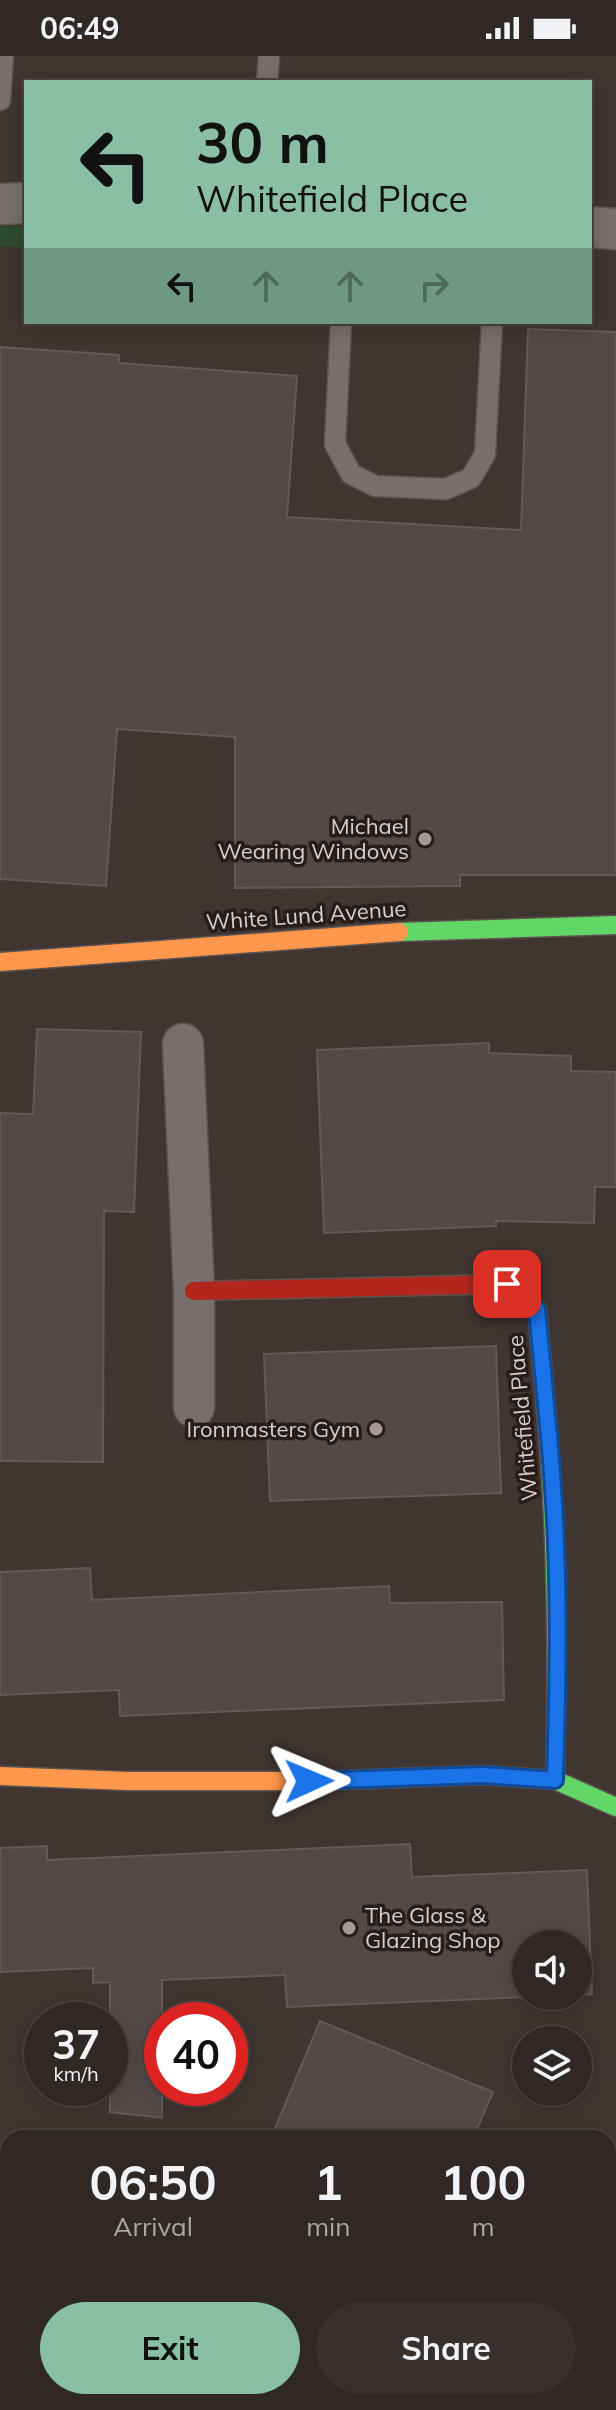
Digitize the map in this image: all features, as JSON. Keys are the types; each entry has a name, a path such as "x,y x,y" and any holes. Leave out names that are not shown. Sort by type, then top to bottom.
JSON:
{"street":[{"path":"0,204 24,203"},
{"path":"592,227 616,229"},
{"name":"White Lund Avenue","path":"0,962 429,930 616,925"},
{"path":"183,1044 194,1291 194,1407"},
{"name":"Whitefield Place","path":"194,1291 507,1284 537,1309 553,1490 558,1669 555,1780"},
{"path":"0,1776 127,1781 340,1781 483,1775 555,1780 616,1807"}],"lane":[{"path":"0,100 3,56"},
{"path":"267,80 269,56"},
{"path":"341,324 335,444 351,474 375,486 446,489 471,478 485,454 492,324"}],"green space":[{"path":"0,226 24,227 24,248 0,246"}],"building":[{"path":"528,329 616,332 616,875 460,875 460,886 235,888 235,737 117,729 106,886 0,879 0,347 119,355 119,363 297,376 287,517 521,530"},
{"path":"37,1029 141,1032 134,1212 104,1211 103,1462 0,1461 0,1113 33,1114"},
{"path":"489,1043 489,1053 571,1056 571,1071 616,1072 616,1187 595,1187 594,1223 496,1221 496,1226 324,1233 317,1050"},
{"path":"496,1346 501,1493 270,1501 264,1354"},
{"path":"90,1568 92,1600 389,1586 390,1603 502,1602 504,1700 120,1716 119,1690 0,1695 0,1572"},
{"path":"410,1844 412,1877 587,1870 589,1930 512,1930 512,1998 287,2007 285,1975 162,1980 162,2002 144,2002 144,2106 162,2106 162,2118 110,2112 110,2106 128,2106 128,2002 110,2002 110,1982 93,1983 93,1968 0,1972 0,1848 47,1846 47,1860"},
{"path":"320,2021 493,2092 476,2130 274,2130"}],"traffic: fast":[{"path":"399,932 616,925"},
{"path":"546,1409 556,1594 555,1780"},
{"path":"316,1781 483,1775 555,1780 616,1807"}],"traffic: slow":[{"path":"0,962 399,932"},
{"path":"0,1776 127,1781 316,1781"}],"traffic: jam":[{"path":"194,1291 507,1284 537,1309 546,1409"}],"place":[{"name":"Michael Wearing Windows","path":"425,839"},
{"name":"Ironmasters Gym","path":"376,1429"},
{"name":"The Glass & Glazing Shop","path":"349,1928"}],"route":[{"path":"309,1781 483,1775 555,1780 558,1669 552,1475 537,1309 507,1284"}]}
